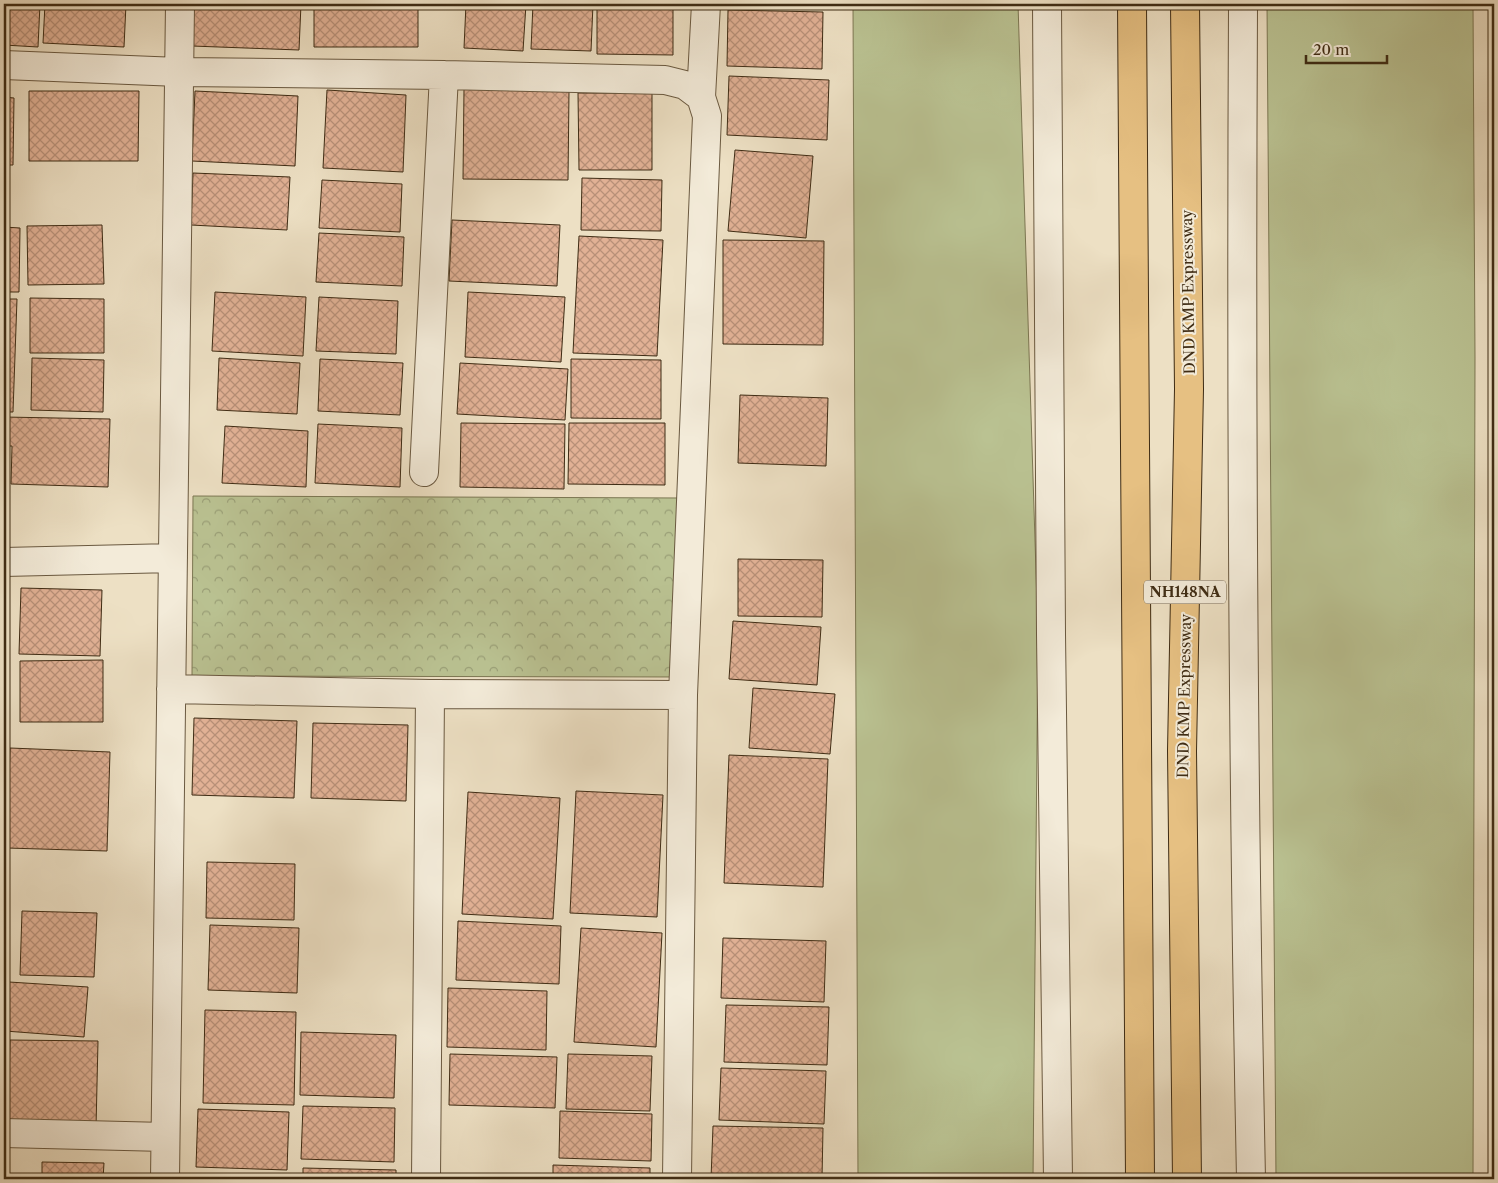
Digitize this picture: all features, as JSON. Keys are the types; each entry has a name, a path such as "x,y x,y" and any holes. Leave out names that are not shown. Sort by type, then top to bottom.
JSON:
{"highway":[{"name":"NH148NA","path":"1132,4 1140,1179"},
{"name":"DND KMP Expressway","path":"1186,4 1189,389 1182,751 1187,1179"}],"street":[{"path":"165,1179 180,4"},
{"path":"676,1179 683,696 707,116 701,97 706,4"},
{"path":"1047,4 1051,624 1058,1179"},
{"path":"1243,4 1243,557 1251,1179"},
{"path":"4,65 180,72 665,80 685,85 701,97"},
{"path":"424,472 444,75"},
{"path":"4,562 173,558"},
{"path":"171,689 683,696"},
{"path":"426,1179 430,694"},
{"path":"4,1133 165,1137"}],"green space":[{"path":"853,4 1018,4 1038,635 1033,1179 858,1179"},
{"path":"1267,4 1473,4 1475,358 1473,1179 1276,1179"},
{"path":"193,496 683,498 683,677 192,676"}],"water":[{"path":"1489,4 1494,4 1494,1007"}],"building":[{"path":"4,4 40,4 38,47 4,45"},
{"path":"45,4 126,4 124,47 43,43"},
{"path":"194,4 301,4 299,50 192,46"},
{"path":"314,4 418,4 418,47 314,47"},
{"path":"466,4 526,4 523,51 464,48"},
{"path":"533,4 593,4 591,51 531,49"},
{"path":"597,4 673,4 673,55 597,54"},
{"path":"728,10 823,12 822,69 727,66"},
{"path":"729,76 829,80 827,140 727,135"},
{"path":"464,89 569,91 568,180 463,179"},
{"path":"327,90 406,95 403,172 323,168"},
{"path":"29,91 139,91 138,161 29,161"},
{"path":"195,91 298,96 295,166 192,161"},
{"path":"578,93 652,93 652,170 579,170"},
{"path":"4,97 14,98 13,165 4,165"},
{"path":"735,150 813,156 806,238 728,231"},
{"path":"193,173 290,177 287,230 191,225"},
{"path":"582,178 662,180 661,231 581,230"},
{"path":"322,180 402,184 400,232 319,228"},
{"path":"452,220 560,225 557,286 449,281"},
{"path":"102,225 104,284 28,285 27,226"},
{"path":"4,227 20,228 19,292 4,292"},
{"path":"319,233 404,237 402,286 316,282"},
{"path":"579,236 663,240 657,356 573,353"},
{"path":"723,240 824,241 823,345 723,344"},
{"path":"215,292 306,297 303,356 212,351"},
{"path":"468,292 565,297 561,362 465,357"},
{"path":"319,297 398,301 396,354 316,351"},
{"path":"30,298 104,299 104,353 30,353"},
{"path":"4,299 17,299 13,412 4,412"},
{"path":"32,358 104,360 103,412 31,410"},
{"path":"219,358 300,363 297,414 217,410"},
{"path":"320,359 403,363 400,415 318,411"},
{"path":"571,359 661,360 661,419 571,418"},
{"path":"460,363 568,369 565,420 457,414"},
{"path":"740,395 828,398 826,466 738,463"},
{"path":"4,417 110,419 108,487 11,484 12,446 4,446"},
{"path":"461,423 565,424 564,489 460,487"},
{"path":"569,423 665,423 665,485 568,484"},
{"path":"318,424 402,428 400,487 315,483"},
{"path":"225,426 308,431 306,487 222,483"},
{"path":"738,559 823,560 822,617 738,616"},
{"path":"21,588 102,590 100,656 19,654"},
{"path":"733,621 821,627 817,685 729,679"},
{"path":"103,660 103,722 20,722 20,661"},
{"path":"753,688 835,694 830,754 749,748"},
{"path":"194,718 297,721 294,798 192,795"},
{"path":"313,723 408,725 406,801 311,798"},
{"path":"10,748 110,752 107,851 7,848"},
{"path":"729,755 828,759 823,887 724,883"},
{"path":"576,791 663,795 657,917 570,913"},
{"path":"468,792 560,798 553,919 462,914"},
{"path":"207,862 295,864 294,920 206,918"},
{"path":"22,911 97,913 94,977 20,975"},
{"path":"458,921 561,926 559,984 456,980"},
{"path":"210,925 299,928 297,993 208,990"},
{"path":"581,928 662,933 656,1047 574,1042"},
{"path":"723,938 826,941 824,1002 721,998"},
{"path":"9,982 88,987 84,1037 5,1031"},
{"path":"448,988 547,991 546,1050 447,1047"},
{"path":"726,1005 829,1007 827,1065 724,1062"},
{"path":"205,1010 296,1012 294,1105 203,1103"},
{"path":"301,1032 396,1035 394,1098 300,1095"},
{"path":"10,1040 98,1041 96,1128 8,1126"},
{"path":"450,1054 557,1057 555,1108 449,1105"},
{"path":"568,1054 652,1056 650,1111 566,1109"},
{"path":"721,1068 826,1071 824,1124 719,1120"},
{"path":"303,1106 395,1108 394,1162 301,1159"},
{"path":"198,1109 289,1112 287,1170 196,1167"},
{"path":"560,1111 652,1114 651,1161 559,1158"},
{"path":"713,1126 823,1128 822,1179 711,1179"},
{"path":"42,1162 104,1163 103,1179 42,1179"},
{"path":"553,1165 650,1168 650,1179 553,1179"},
{"path":"303,1168 396,1170 396,1179 303,1179"}]}
